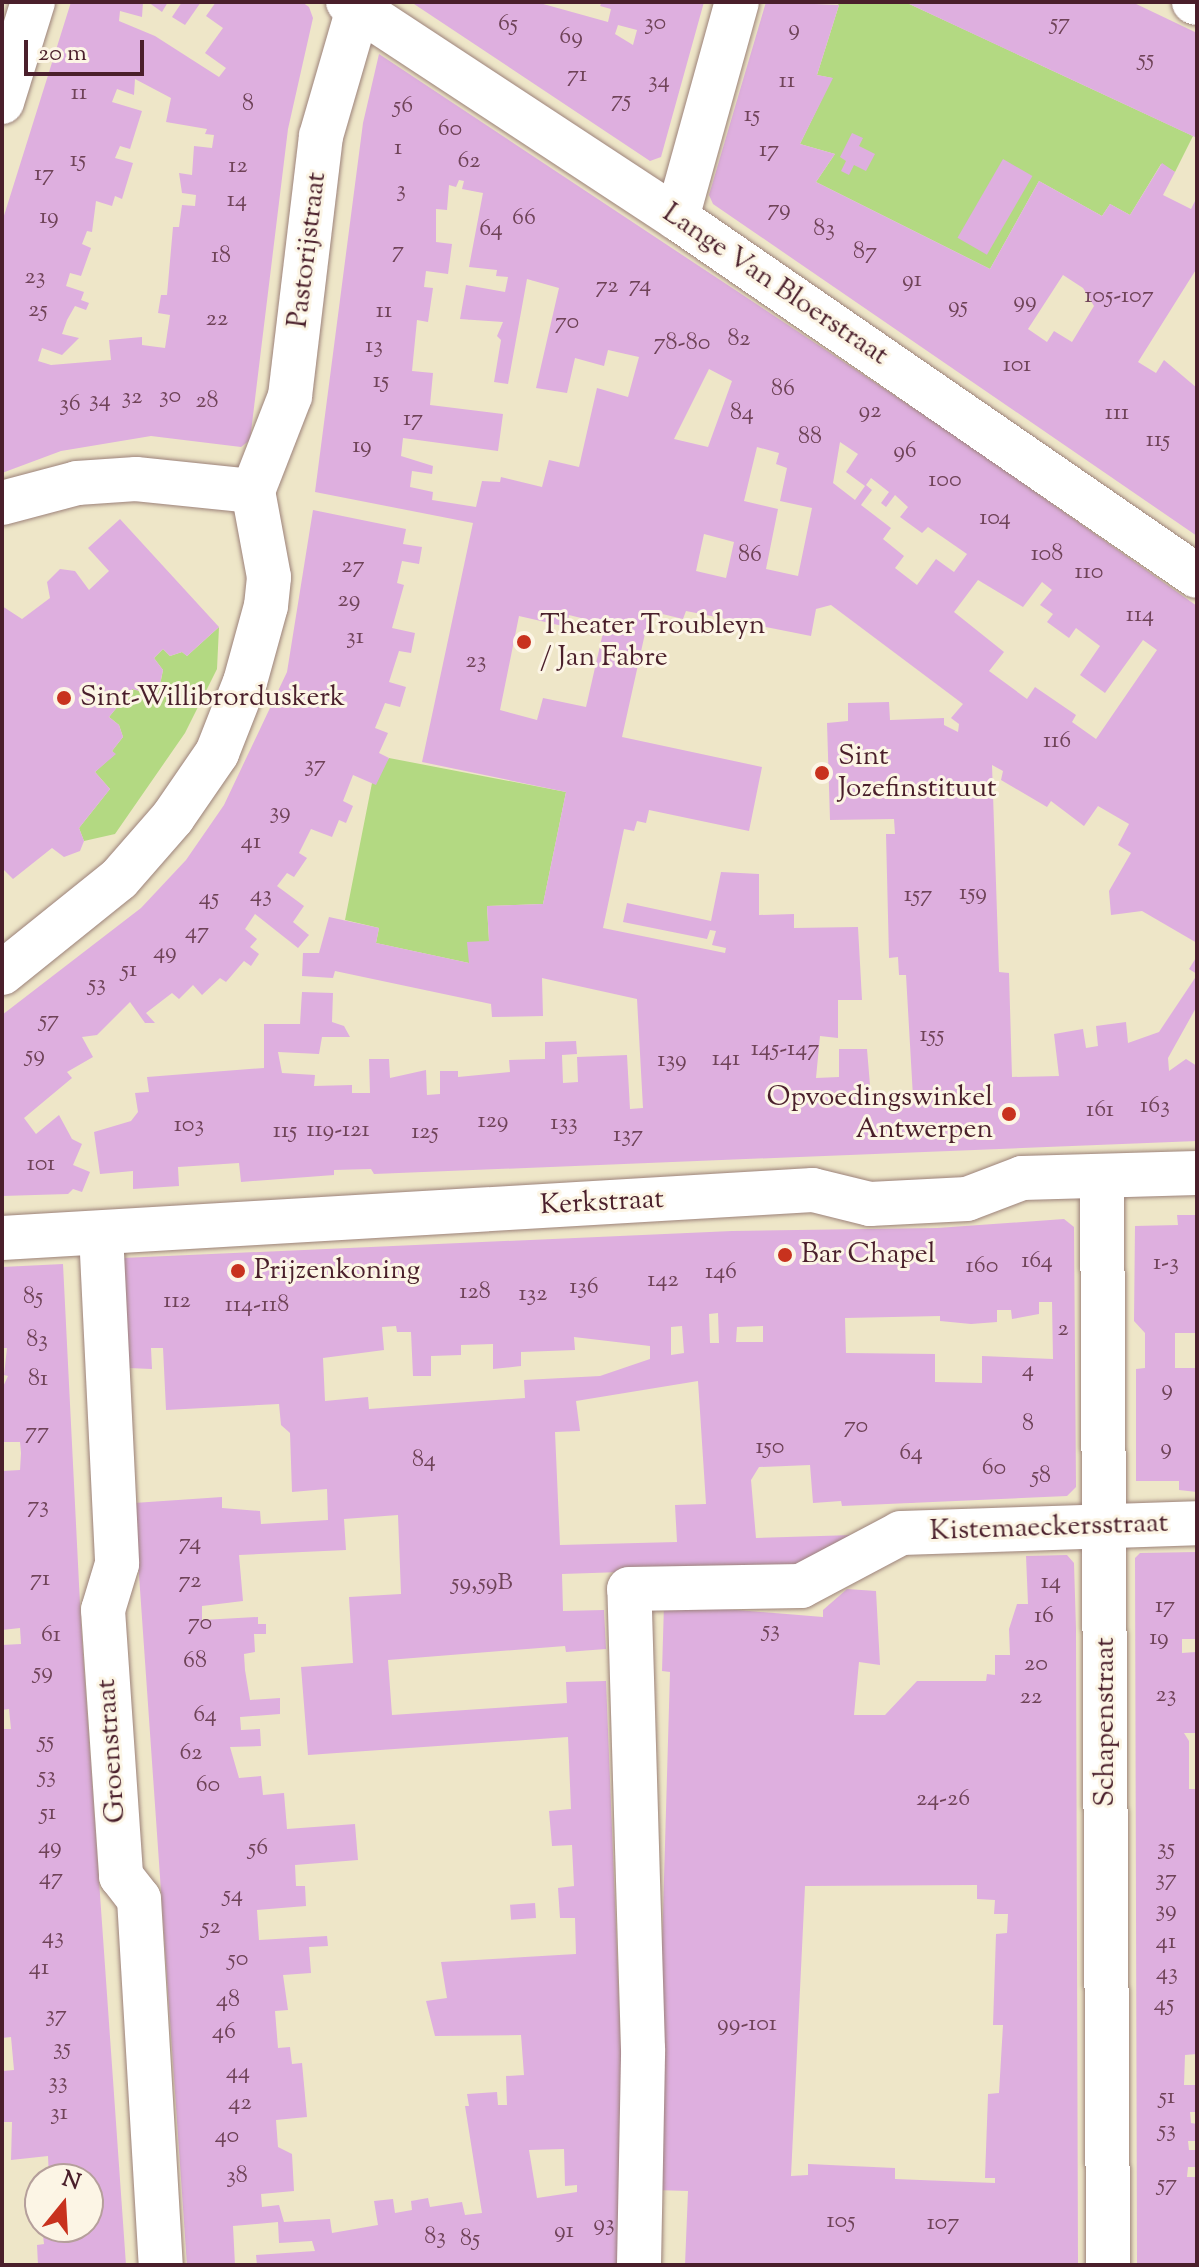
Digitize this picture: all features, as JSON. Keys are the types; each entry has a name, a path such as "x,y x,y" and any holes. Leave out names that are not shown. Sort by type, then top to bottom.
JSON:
{"street":[{"path":"2,102 33,2"},
{"path":"677,218 737,2"},
{"name":"Lange Van Bloerstraat","path":"355,4 677,218 1197,576"},
{"name":"Pastorijstraat","path":"253,491 290,396 321,136 355,4"},
{"path":"2,503 77,483 136,479 253,491 269,577 266,606 245,682 217,753 173,817 119,879 2,973"},
{"name":"Kerkstraat","path":"2,1238 813,1190 870,1204 954,1199 1022,1178 1102,1180 1197,1173"},
{"name":"Schapenstraat","path":"1102,1180 1108,2265"},
{"name":"Groenstraat","path":"101,1233 117,1564 103,1610 121,1876 139,1899 161,2265"},
{"name":"Kistemaeckersstraat","path":"639,2265 643,2049 629,1589 801,1586 901,1533 1197,1523"}],"green space":[{"path":"835,2 905,2 1193,136 1175,172 1161,164 1130,215 1110,204 1102,216 1039,181 990,269 816,182 835,154 800,144 832,78 817,75 839,5"},
{"path":"219,627 217,669 185,733 115,834 84,841 79,828 110,789 95,772 115,754 112,751 123,737 119,725 109,717 132,689 148,693 160,685 163,670 154,658 163,649 170,656 182,652 187,656"},
{"path":"389,758 566,792 543,904 487,906 489,941 469,963 376,943 379,928 345,920 372,783"}],"building":[{"path":"71,2 143,2 142,17 120,11 119,21 155,36 219,77 226,68 205,53 223,28 206,16 216,2 302,2 309,7 313,18 288,129 250,440 241,447 151,436 61,451 2,473 2,222","holes":["135,79 171,98 166,122 207,129 205,134 214,135 212,148 194,146 192,175 179,173 182,193 196,195 195,206 182,205 179,227 173,227 167,295 161,295 158,313 170,315 165,348 142,345 142,337 109,340 111,360 51,365 38,361 42,348 62,355 79,338 62,334 75,306 86,310 89,303 81,300 84,292 66,286 70,273 81,276 91,248 82,244 87,231 92,232 96,201 112,206 115,196 122,199 133,163 115,158 120,146 130,149 142,111 112,102 117,89 134,95"]},
{"path":"148,2 168,2 162,12"},
{"path":"182,2 201,2 185,25 172,17"},
{"path":"411,2 536,2 608,22 611,9 600,6 602,2 704,2 661,157 650,161","holes":["618,25 637,30 633,45 615,34"]},
{"path":"766,2 839,5 817,75 833,78 800,144 835,154 816,182 990,269 1039,181 1102,216 1110,204 1130,215 1162,163 1175,172 1163,195 1191,209 1197,197 1197,268 1138,362 1156,373 1164,360 1197,388 1197,536 713,204 709,195","holes":["1063,275 1083,288 1094,306 1072,342 1054,331 1047,342 1028,329"]},
{"path":"905,2 1132,2 1197,33 1197,138"},
{"path":"379,54 960,439 1197,606 1197,943 1142,911 1111,915 1109,891 1131,853 1118,845 1129,824 1098,806 1084,826 1051,801 1047,807 1001,780 1003,771 992,765 999,972 1009,973 1012,1077 1059,1076 1054,1034 1083,1029 1086,1048 1098,1046 1096,1026 1126,1022 1128,1043 1159,1032 1197,975 1197,1006 1168,1058 1169,1071 1186,1059 1197,1066 1197,1141 374,1174 371,1169 334,1170 334,1175 241,1182 239,1163 178,1167 179,1186 133,1189 133,1171 100,1174 94,1132 131,1121 138,1112 135,1093 149,1092 147,1077 264,1068 264,1024 300,1024 302,992 333,993 332,1022 344,1026 350,1037 322,1037 319,1054 278,1052 282,1073 315,1075 314,1086 352,1085 352,1093 370,1093 369,1059 389,1059 390,1078 426,1070 427,1095 440,1094 440,1071 458,1071 458,1077 510,1072 509,1060 545,1059 545,1042 576,1041 577,1054 562,1055 563,1083 578,1082 577,1057 627,1055 630,1109 643,1108 637,999 542,978 543,1016 492,1017 491,1004 335,971 333,978 302,976 303,953 319,953 329,917 379,928 376,943 469,963 467,942 489,941 487,906 543,904 566,792 422,762 473,523 315,492 363,123","holes":["459,180 464,181 462,189 483,193 469,267 497,270 496,276 508,277 505,292 466,285 460,319 503,322 497,336 501,340 494,382 508,384 527,279 559,288 536,388 567,393 575,358 604,366 608,350 639,357 628,397 597,388 579,467 549,460 542,487 501,477 500,482 482,481 476,507 432,500 433,492 410,487 412,471 432,474 433,466 401,456 403,438 498,451 503,414 430,405 433,373 412,371 417,320 428,322 433,288 424,287 426,271 448,274 452,244 436,242 436,209 447,210 449,185 456,187","709,369 732,381 708,447 674,439","840,442 858,454 846,472 865,486 855,500 833,483","757,447 779,453 776,464 787,468 780,501 812,508 798,576 766,569 778,509 744,501","871,478 889,492 881,503 886,507 895,495 908,507 900,517 922,533 928,527 967,554 954,572 936,559 917,585 895,568 904,556 883,539 891,528 861,505 872,490 866,485","704,534 734,542 726,578 696,571","978,580 1023,607 1042,582 1052,590 1040,605 1053,614 1047,622 1069,638 1076,628 1100,646 1080,675 1105,693 1143,640 1157,650 1096,739 1072,722 1076,715 1035,687 1027,699 989,671 1004,652 954,612","831,605 963,704 951,718 959,724 958,732 944,725 944,718 890,720 889,702 848,703 848,721 827,723 830,820 894,819 895,834 886,834 889,958 898,957 899,975 906,975 913,1097 871,1097 867,1049 839,1049 839,1077 816,1078 820,1036 838,1038 838,1000 862,1000 858,927 794,928 794,914 759,915 759,874 721,872 711,921 627,903 623,922 707,939 710,930 716,931 712,945 726,948 725,953 603,928 624,829 634,831 637,821 646,823 649,810 749,831 762,767 622,737 650,611 683,619 686,611 811,636 816,609","569,615 605,624 586,707 543,698 537,720 500,710 519,616 567,627"]},
{"path":"852,133 863,138 859,146 875,154 866,171 854,165 849,175 841,171 846,161 840,157"},
{"path":"1003,159 1032,176 987,255 958,238"},
{"path":"313,510 406,529 403,544 422,547 419,564 402,561 397,583 404,585 392,628 415,633 411,653 399,651 389,682 406,687 400,707 385,703 375,728 388,733 379,753 389,758 376,785 353,775 343,801 353,806 346,823 339,820 332,837 311,829 299,853 307,858 294,877 287,873 277,886 304,906 293,922 309,935 298,948 255,914 245,929 257,939 250,947 259,954 251,966 244,961 226,982 220,978 202,995 193,985 179,999 172,993 146,1013 155,1023 145,1023 130,1002 97,1035 82,1037 93,1057 67,1072 72,1078 24,1118 36,1134 59,1115 72,1139 82,1144 73,1165 90,1172 82,1192 73,1189 68,1194 2,1196 2,1015 141,908 186,860 224,805 287,672"},
{"name":"Sint-Willibrorduskerk","path":"120,519 219,627 187,656 182,652 170,656 163,649 154,658 163,670 160,684 148,693 132,689 109,717 119,725 123,737 112,751 116,754 95,772 110,789 79,828 84,841 80,851 64,857 52,848 13,879 2,868 2,606 22,619 50,598 47,582 60,569 75,571 89,590 109,571 88,548"},
{"path":"1197,956 1197,974 1189,969"},
{"path":"1177,1215 1197,1215 1197,1333 1175,1333 1175,1368 1197,1368 1197,1492 1179,1490 1179,1481 1136,1481 1136,1369 1145,1368 1145,1333 1134,1321 1135,1226 1178,1225"},
{"path":"1064,1219 1074,1227 1076,1487 1067,1496 842,1506 841,1501 813,1503 810,1465 759,1467 751,1480 756,1538 854,1535 798,1566 562,1574 563,1611 604,1610 606,1649 566,1652 565,1646 388,1660 392,1715 567,1703 566,1682 606,1681 621,2051 622,2265 257,2265 256,2255 315,2251 312,2241 279,2243 278,2222 233,2226 235,2265 187,2265 134,1503 222,1497 222,1508 260,1511 261,1524 328,1520 327,1489 292,1492 290,1433 281,1425 279,1404 166,1410 163,1348 151,1348 152,1369 128,1368 122,1258 732,1231 937,1228","holes":["1039,1302 1052,1302 1053,1359 982,1356 982,1383 935,1382 935,1354 846,1353 845,1318 940,1316 940,1321 971,1324 997,1322 997,1310 1011,1310 1012,1319 1039,1314","718,1313 719,1343 710,1343 709,1314","396,1326 397,1332 411,1332 413,1376 431,1376 431,1356 461,1355 461,1345 493,1344 493,1369 521,1366 521,1352 575,1350 574,1337 650,1346 650,1359 600,1376 524,1380 525,1398 369,1409 368,1397 325,1401 323,1358 384,1350 382,1327","682,1326 684,1353 671,1355 671,1327","763,1326 763,1342 736,1342 737,1327","698,1381 706,1504 675,1505 677,1542 560,1545 555,1432 580,1431 576,1401","398,1515 401,1594 349,1597 353,1663 301,1667 308,1755 568,1737 571,1809 549,1811 552,1846 572,1845 574,1886 558,1888 560,1918 575,1918 576,1954 441,1962 447,1998 426,2001 435,2036 521,2035 524,2075 506,2076 507,2105 498,2105 497,2092 467,2094 469,2106 465,2106 482,2213 465,2215 462,2202 430,2207 428,2198 411,2201 412,2210 395,2213 393,2199 374,2201 378,2225 332,2233 330,2219 284,2222 279,2205 262,2207 261,2194 294,2191 292,2154 278,2147 276,2120 307,2117 302,2063 292,2064 290,2047 278,2048 275,2011 288,2010 283,1975 311,1973 309,1947 328,1946 327,1936 259,1940 257,1910 306,1906 305,1886 296,1886 295,1865 358,1860 355,1824 287,1829 284,1793 263,1795 261,1776 239,1778 230,1747 261,1746 260,1729 241,1730 240,1717 280,1714 280,1698 250,1700 245,1670 244,1654 255,1652 254,1634 266,1634 266,1624 258,1624 258,1617 202,1620 202,1606 243,1601 239,1555 346,1550 344,1519","564,2149 565,2186 577,2185 577,2192 537,2198 529,2150"]},
{"path":"63,1264 81,1624 126,2265 38,2265 37,2245 104,2243 104,2163 48,2163 48,2156 11,2160 12,2122 2,2122 2,2071 14,2070 11,2037 2,2038 2,1729 11,1729 9,1709 2,1710 2,1645 21,1644 20,1628 2,1630 2,1471 20,1470 21,1453 20,1442 2,1442 2,1389 8,1376 4,1375 7,1348 2,1348 2,1267"},
{"path":"1197,1552 1196,1639 1182,1639 1182,1653 1196,1652 1197,1733 1184,1733 1189,1741 1189,1789 1197,1789 1197,2054 1185,2055 1184,2085 1197,2085 1197,2112 1190,2112 1191,2123 1197,2124 1197,2141 1188,2141 1189,2150 1197,2150 1197,2167 1188,2167 1187,2177 1197,2177 1197,2265 1137,2265 1135,1558 1140,1553"},
{"path":"1067,1555 1074,1563 1078,2265 685,2265 688,2191 655,2190 670,1672 662,1671 664,1604 823,1617 823,1610 847,1589 876,1591 880,1665 859,1662 854,1715 885,1715 917,1681 986,1681 987,1674 995,1675 995,1655 1010,1655 1009,1629 1017,1604 1028,1604 1026,1556","holes":["977,1885 977,1899 995,1900 994,1914 1008,1914 1007,1933 996,1934 993,2025 1003,2025 999,2093 988,2094 985,2178 995,2178 995,2183 895,2179 895,2168 808,2164 808,2175 791,2176 805,1886"]},
{"path":"535,1903 536,1918 511,1920 510,1905"}],"place":[{"name":"Theater Troubleyn / Jan Fabre","path":"524,642"},
{"name":"Sint-Willibrorduskerk","path":"64,698"},
{"name":"Sint Jozefinstituut","path":"822,773"},
{"name":"Opvoedingswinkel Antwerpen","path":"1009,1114"},
{"name":"Bar Chapel","path":"785,1255"},
{"name":"Prijzenkoning","path":"238,1271"}]}
